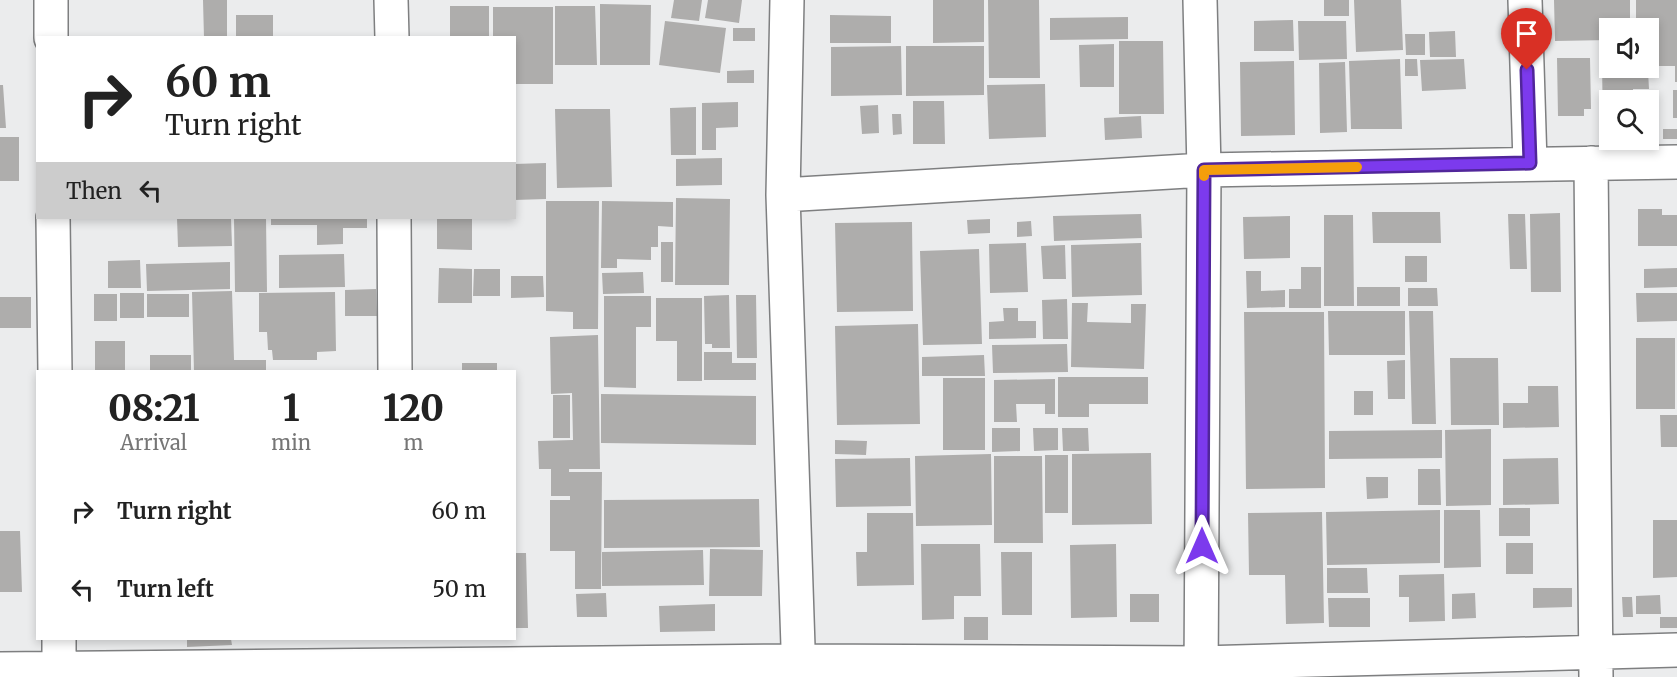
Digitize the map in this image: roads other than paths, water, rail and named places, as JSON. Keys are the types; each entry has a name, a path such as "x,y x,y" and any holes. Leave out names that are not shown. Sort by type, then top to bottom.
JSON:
{"street":[{"path":"51,0 51,36"},
{"path":"392,0 392,36"},
{"path":"787,0 783,195 799,669"},
{"path":"1200,0 1204,170 1201,670"},
{"path":"1525,0 1530,163"},
{"path":"783,195 1204,170 1677,162"},
{"path":"1591,163 1596,664"},
{"path":"53,219 55,370"},
{"path":"394,219 395,370"},
{"path":"0,669 59,654 799,669 1201,670 1596,664 1677,650"}]}
